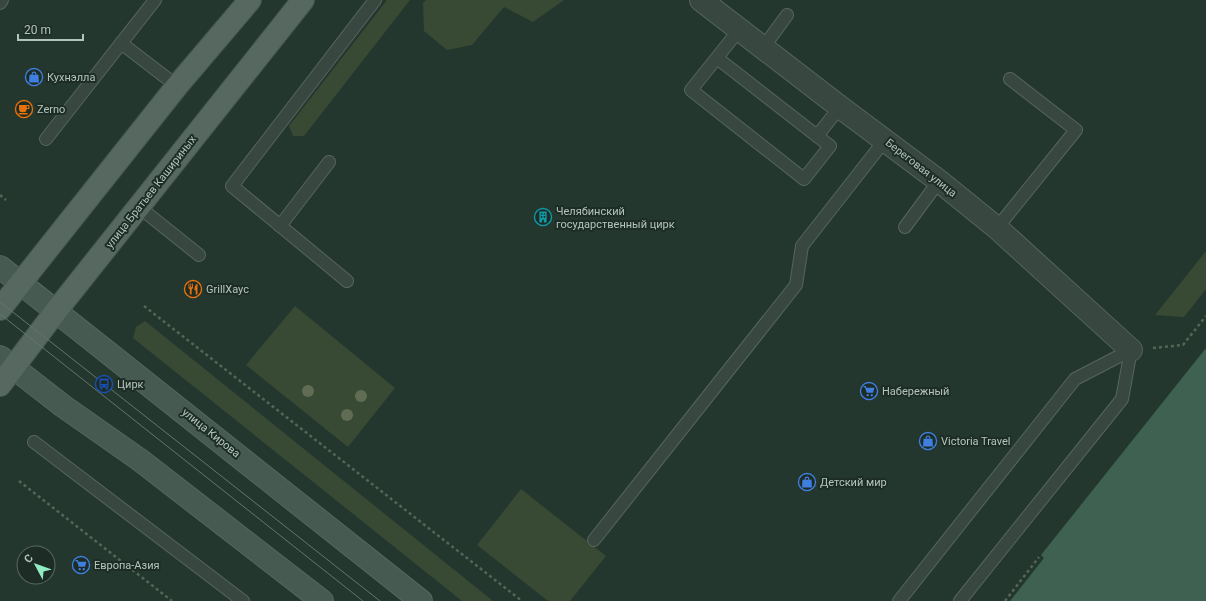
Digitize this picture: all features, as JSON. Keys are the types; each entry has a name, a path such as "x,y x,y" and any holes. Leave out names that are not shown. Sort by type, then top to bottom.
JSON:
{"main road":[{"path":"0,309 177,86 250,0"},
{"name":"улица Братьев Кашириных","path":"0,385 7,362 56,311 303,0"},
{"name":"улица Кирова","path":"0,267 421,601"},
{"path":"7,362 64,406 140,460 314,598"}],"street":[{"name":"Береговая улица","path":"701,0 885,140 997,228 1130,350"}],"lane":[{"path":"46,139 155,0"},
{"path":"348,281 232,186 375,0"},
{"path":"763,48 787,15"},
{"path":"717,58 830,146 804,179 691,90 739,30"},
{"path":"121,43 177,86"},
{"path":"997,228 1076,130 1010,79"},
{"path":"817,136 840,107"},
{"path":"594,540 796,285 802,246 885,140"},
{"path":"280,226 329,162"},
{"path":"905,227 939,182"},
{"path":"139,207 198,255"},
{"path":"899,601 1075,379 1130,350"},
{"path":"960,601 1122,399 1130,350"},
{"path":"34,442 243,601"}],"path":[{"path":"0,195 6,200"},
{"path":"144,306 522,601"},
{"path":"1130,350 1182,345 1206,316"},
{"path":"19,481 172,601"},
{"path":"1005,601 1039,557"}],"shaded area":[{"path":"387,0 410,0 304,136 293,136 289,126"},
{"path":"426,0 564,0 533,22 504,7 472,45 447,50 424,31 423,3"},
{"path":"1206,251 1206,289 1184,317 1155,315"},
{"path":"295,306 395,388 348,447 246,365"},
{"path":"145,321 493,601 462,601 133,338 136,327"},
{"path":"1206,348 1206,601 1010,601 1044,558 1041,555"},
{"path":"521,489 606,556 570,601 548,601 477,545"}],"tram line":[{"path":"0,302 380,601"},
{"path":"0,314 363,601"}],"place":[{"name":"Кухнэлла","path":"34,77"},
{"name":"Zerno","path":"24,109"},
{"name":"Челябинский государственный цирк","path":"543,217"},
{"name":"GrillXayc","path":"193,289"},
{"name":"Цирк","path":"104,384"},
{"name":"Набережный","path":"869,391"},
{"name":"Victoria Travel","path":"928,441"},
{"name":"Детский мир","path":"807,482"},
{"name":"Европа-Азия","path":"81,565"}]}
